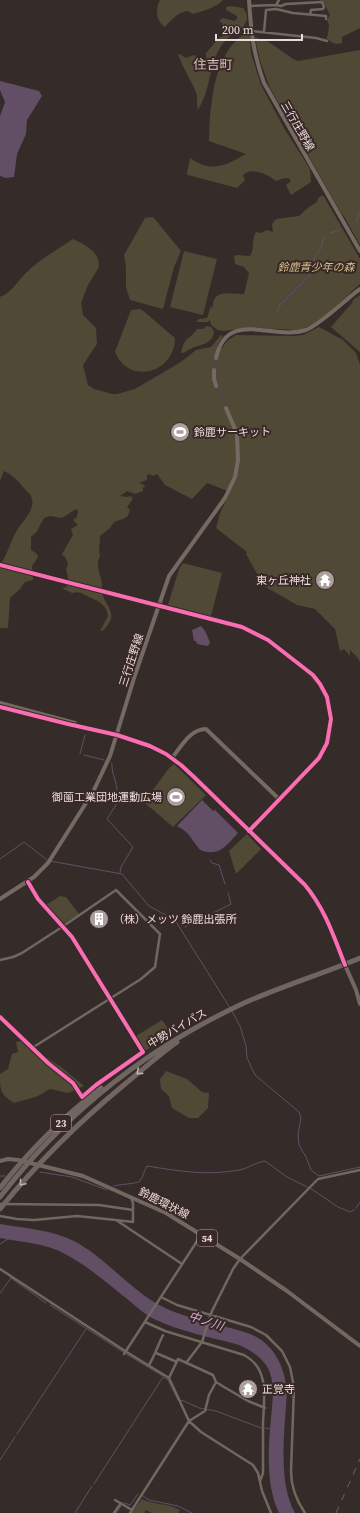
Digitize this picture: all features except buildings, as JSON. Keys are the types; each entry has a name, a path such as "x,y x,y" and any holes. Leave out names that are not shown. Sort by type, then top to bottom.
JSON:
{"highway":[{"name":"中勢バイパス","path":"97,1093 113,1080 163,1046 225,1012 269,993 360,958"},
{"path":"0,1209 45,1156 96,1108 169,1047 201,1025"},
{"name":"23","path":"23,1161 71,1113 97,1093"},
{"name":"23","path":"0,1197 40,1149 97,1093"},
{"path":"0,1188 23,1161"}],"main road":[{"path":"345,965 356,990 360,1004"},
{"name":"鈴鹿環状線","path":"0,1161 12,1159 23,1161 82,1176 166,1213 240,1259 360,1346"}],"street":[{"name":"三行庄野線","path":"249,0 254,51 264,83 360,251"},
{"path":"276,5 278,0"},
{"path":"264,32 266,10 281,8 286,4 322,2 324,7 323,9 311,10 310,15"},
{"path":"250,6 276,5 293,13 326,16 326,19"},
{"path":"251,32 316,38 327,41"},
{"path":"216,358 224,338 234,332 241,330 292,332 305,330 318,323 360,289"},
{"path":"214,370 216,386"},
{"name":"三行庄野線","path":"0,899 28,882 39,873 49,861 93,792 110,756 170,572 225,498 235,477 238,460 237,434 226,408"},
{"path":"0,565 238,626 259,635 301,665 312,675 320,684 327,697 331,714 331,727 327,743 316,762 249,831"},
{"path":"0,703 90,728"},
{"path":"0,706 117,735 150,746 172,758 190,773 305,885 317,900 328,920 345,965"},
{"path":"172,758 189,736 201,729 206,729 280,800"},
{"path":"0,1017 48,1063 73,1083 82,1096 143,1052 72,937 38,899 28,882"},
{"path":"0,960 16,956 116,890 160,934 156,967 141,979 32,1048"},
{"path":"186,1363 202,1342 210,1315 233,1269 240,1259 318,1179 360,1170"},
{"path":"0,1216 34,1220 77,1216 133,1222 131,1197"},
{"path":"0,1204 99,1205 133,1210"},
{"path":"116,1220 182,1264"},
{"path":"125,1352 202,1235"},
{"path":"0,1269 125,1352 169,1378 189,1421 201,1432 253,1465 258,1473 271,1513"},
{"path":"161,1297 177,1305 251,1326 262,1332 277,1346 286,1358 292,1374 294,1387 291,1477 293,1489 304,1513"},
{"path":"144,1322 166,1332 241,1354 252,1360 263,1378 265,1388 262,1473 260,1482"},
{"path":"149,1365 156,1353 163,1335"},
{"path":"156,1353 176,1362"},
{"path":"169,1378 178,1359 213,1375 216,1382 248,1401 265,1408"},
{"path":"115,1500 131,1512 189,1421 205,1409 209,1395 216,1382"},
{"path":"114,1513 121,1503"}],"green space":[{"path":"160,0 223,0 214,7 193,14 188,11 178,14 165,27 160,22 157,15 157,7"},
{"path":"318,0 360,0 360,28 342,37 342,43 340,44 331,42 327,39 329,25 327,20 330,15 323,1"},
{"path":"231,6 243,8 246,13 246,23 242,28 235,27 229,30 225,29 219,21 223,18 234,21 237,19 237,16 226,10 226,7"},
{"path":"237,31 227,39 220,48 212,68 207,89 198,110 196,92 178,55 179,54 186,58 194,55 199,57 194,64 196,68 200,69 206,61 206,53 221,36 225,32"},
{"path":"246,33 250,37 251,53 261,85 284,128 310,169 311,182 291,195 286,185 290,182 290,179 284,178 276,181 260,172 246,172 243,175 245,180 237,188 188,175 187,173 190,158 205,165 218,166 231,162 246,154 209,141 212,96 220,66 226,53 235,42"},
{"name":"鈴鹿青少年の森","path":"255,37 269,42 298,61 360,50 360,245 270,88 260,61"},
{"name":"鈴鹿青少年の森","path":"323,195 360,259 360,284 317,322 300,330 247,328 223,331 218,330 211,325 210,320 208,322 196,322 199,319 207,318 211,306 213,308 215,297 228,293 244,294 249,273 244,267 235,264 234,257 236,255 250,256 256,232 261,233 267,230 273,232 272,224 276,219 299,216 317,202 318,198"},
{"path":"153,217 181,251 174,267 163,309 130,300 126,287 126,267 124,255 145,218"},
{"name":"鈴鹿サーキット","path":"73,239 91,249 99,261 99,267 88,285 81,303 83,315 96,328 97,344 83,365 88,385 94,389 117,394 135,389 181,362 196,350 211,347 221,335 223,336 217,348 222,348 227,341 236,335 294,336 303,335 319,327 343,340 356,353 360,365 360,662 350,650 350,656 344,649 340,651 335,629 315,609 297,605 264,586 246,554 247,552 216,528 220,513 230,492 207,483 192,499 165,485 157,474 153,476 149,474 147,475 147,480 139,483 144,485 145,488 143,487 143,491 135,494 127,491 120,496 131,496 133,499 127,507 130,510 128,516 114,522 110,528 100,536 98,570 102,583 102,594 111,614 110,622 105,629 100,631 108,616 103,605 81,593 72,593 63,589 64,587 66,588 68,576 66,570 68,563 62,554 73,535 71,529 78,525 73,520 77,517 78,511 76,509 62,518 50,516 44,518 37,531 31,537 31,550 37,554 38,557 32,566 33,580 25,582 10,598 8,628 0,628 0,565 16,532 28,515 32,506 32,501 29,493 10,474 4,471 0,481 0,297 11,290 36,264"},
{"path":"184,251 217,259 203,315 170,307"},
{"path":"360,295 360,352 331,327 353,300"},
{"path":"141,309 175,338 173,350 168,360 160,367 150,371 140,372 130,369 122,363 115,352 131,310"},
{"path":"207,326 211,327 214,331 209,342 181,353 184,343 197,329 203,329"},
{"path":"183,563 222,573 211,616 168,605 179,569"},
{"name":"御薗工業団地運動広場","path":"174,764 206,795 173,827 146,804 146,799 170,767"},
{"path":"247,834 261,849 236,874 229,851"},
{"path":"60,896 66,897 79,914 65,923 61,923 46,905"},
{"path":"162,1020 170,1031 162,1039 145,1051 136,1036"},
{"path":"21,1041 61,1067 84,1086 68,1093 50,1089 38,1096 14,1103 9,1100 3,1094 0,1084 0,1074 8,1069 12,1054 18,1052 16,1042"},
{"path":"166,1071 187,1079 202,1092 209,1093 208,1108 198,1118 189,1118 172,1108 169,1096 161,1089 160,1079"},
{"path":"142,1499 171,1506 180,1510 178,1513 152,1513 146,1510 144,1513 131,1513"}],"shaded area":[{"path":"0,81 39,91 42,96 27,120 26,134 17,154 14,177 6,178 0,176 0,116 5,102 0,90"},
{"path":"201,626 210,642 208,646 197,644 196,641 194,641 192,630"},
{"path":"202,800 213,811 215,810 238,833 225,847 217,851 208,852 200,850 191,837 177,826"},
{"path":"0,1224 28,1228 65,1237 86,1248 142,1294 167,1309 183,1315 238,1330 262,1340 278,1359 286,1384 284,1470 289,1500 295,1513 279,1513 272,1491 269,1455 273,1396 272,1379 268,1368 262,1360 239,1345 185,1331 164,1324 150,1317 95,1273 58,1250 33,1243 0,1238"}],"waterway":[{"path":"356,222 360,211"},
{"path":"330,233 340,230"},
{"path":"277,312 280,305 312,273 315,257 321,248 325,236"},
{"path":"80,754 85,735"},
{"path":"84,755 104,760"},
{"path":"111,763 119,800 107,819 133,847 121,867 120,873"},
{"path":"0,859 24,842 47,860"},
{"path":"210,860 212,863 219,865 225,884"},
{"path":"50,861 122,874 149,906 175,920 230,1008"},
{"path":"185,927 231,904 228,893"},
{"path":"232,1011 240,1026 246,1046 247,1058 255,1075 299,1112 301,1118 298,1134 299,1145 311,1170 319,1176 360,1167"},
{"path":"114,1186 139,1182 147,1166 181,1171 215,1173 242,1169 265,1161 287,1177 313,1190 338,1207 350,1212 354,1210"},
{"path":"40,1172 72,1177 107,1190"},
{"path":"0,1176 5,1176"},
{"path":"356,1208 360,1202"},
{"path":"0,1244 8,1239"},
{"path":"0,1293 11,1278 46,1303"},
{"path":"50,1305 123,1352"},
{"path":"17,1434 86,1329"},
{"path":"126,1354 163,1376"},
{"path":"94,1484 163,1377 168,1380 178,1400 184,1401 199,1408 216,1411 261,1428"},
{"path":"265,1428 271,1429"},
{"path":"0,1460 15,1437"},
{"path":"75,1513 92,1486"},
{"path":"124,1503 130,1505 138,1494"},
{"path":"143,1496 149,1500 178,1506 192,1513"},
{"path":"116,1513 121,1506"}],"tunnel":[{"path":"214,370 216,358"},
{"path":"216,386 226,408"}],"railway":[{"path":"336,1513 360,1459"}],"cycle path":[{"path":"0,565 242,627 268,640 313,675 327,697 331,719 327,743 319,758 249,831"},
{"path":"0,707 117,735 150,746 166,754 181,765 305,885 324,913 345,965"},
{"path":"0,1017 48,1063 73,1083 82,1097 96,1085 143,1052 72,937 38,899 28,882"}],"place":[{"name":"鈴鹿サーキット","path":"180,432"},
{"name":"東ヶ丘神社","path":"325,580"},
{"name":"御薗工業団地運動広場","path":"176,797"},
{"name":"（株）メッツ 鈴鹿出張所","path":"99,919"},
{"name":"正覚寺","path":"248,1389"}],"district":[{"name":"住吉町","path":"213,64"}],"water label":[{"name":"中ノ川","path":"206,1321"}]}
